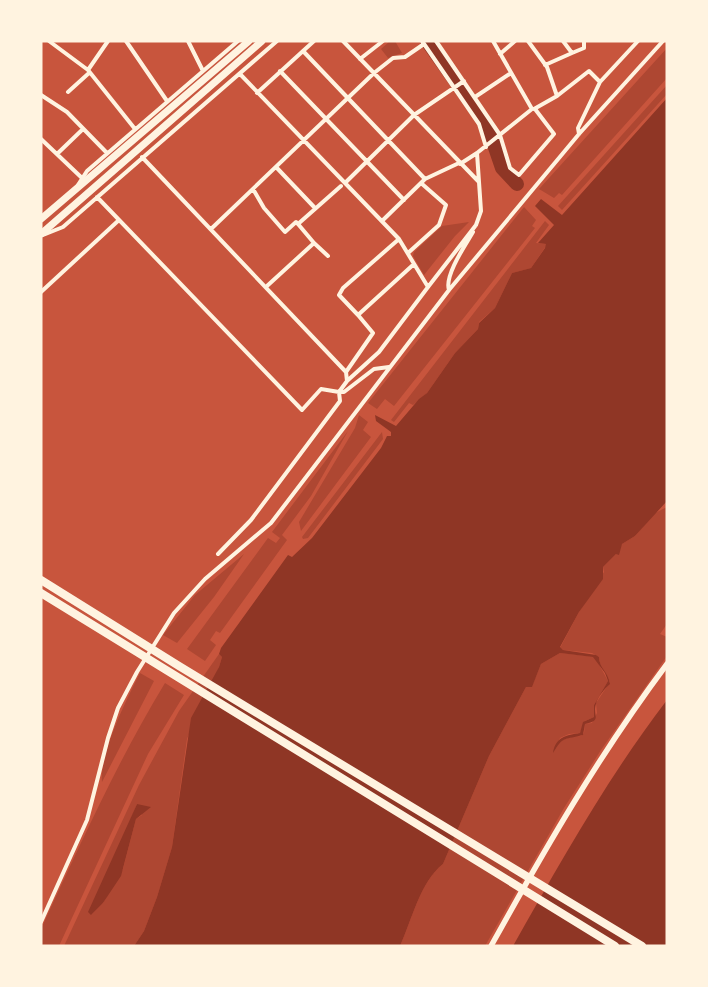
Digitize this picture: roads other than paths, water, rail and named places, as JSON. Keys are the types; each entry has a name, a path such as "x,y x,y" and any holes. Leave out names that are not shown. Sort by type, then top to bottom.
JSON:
{"highway":[{"path":"41,235 262,41"},
{"path":"41,219 244,42"},
{"path":"41,580 642,946"},
{"path":"41,593 615,946"}],"main road":[{"path":"490,946 536,862 605,750 667,664"}],"street":[{"path":"49,41 88,71 135,129"},
{"path":"68,92 88,71 108,41"},
{"path":"126,41 167,101"},
{"path":"188,41 204,71"},
{"path":"230,41 232,46"},
{"path":"41,235 62,226 278,41"},
{"path":"257,93 314,41"},
{"path":"343,41 459,164 478,181"},
{"path":"360,59 383,41"},
{"path":"436,41 499,136 510,168 519,175 554,134 534,109 493,41"},
{"path":"500,54 515,41"},
{"path":"528,41 545,65 557,96"},
{"path":"563,41 572,53"},
{"path":"545,65 584,48 584,41"},
{"path":"579,134 578,128 600,82 638,41"},
{"path":"41,922 87,820 108,738 118,708 174,613 205,579 271,524 449,290 579,134 663,41"},
{"path":"76,189 82,178 106,153 232,46 244,42"},
{"path":"212,229 374,73 393,58 405,57 423,43 479,124 486,147"},
{"path":"303,52 426,179"},
{"path":"280,71 404,200"},
{"path":"382,221 426,179 459,164 477,153 534,109 557,96 589,71 600,82"},
{"path":"475,98 511,73"},
{"path":"240,74 343,185 399,239 428,287"},
{"path":"253,189 264,208 285,232 296,222 298,224 343,185 414,115 463,82"},
{"path":"41,95 67,112 106,153"},
{"path":"56,154 83,129"},
{"path":"41,139 82,178"},
{"path":"449,290 447,286 454,266 476,225 481,211 477,153"},
{"path":"142,157 267,286 346,372 347,381"},
{"path":"276,167 315,208"},
{"path":"408,253 439,225 446,205 421,183"},
{"path":"97,197 302,410 321,388 344,392 374,370 389,367"},
{"path":"41,292 119,220"},
{"path":"298,224 328,256"},
{"path":"218,554 251,520 340,401 339,392 347,381 379,352 476,225"},
{"path":"346,372 373,333 340,295 343,288 399,239"},
{"path":"267,286 314,243"},
{"path":"358,315 414,264"}],"waterway":[{"path":"427,41 488,127 502,168 517,184"}]}
